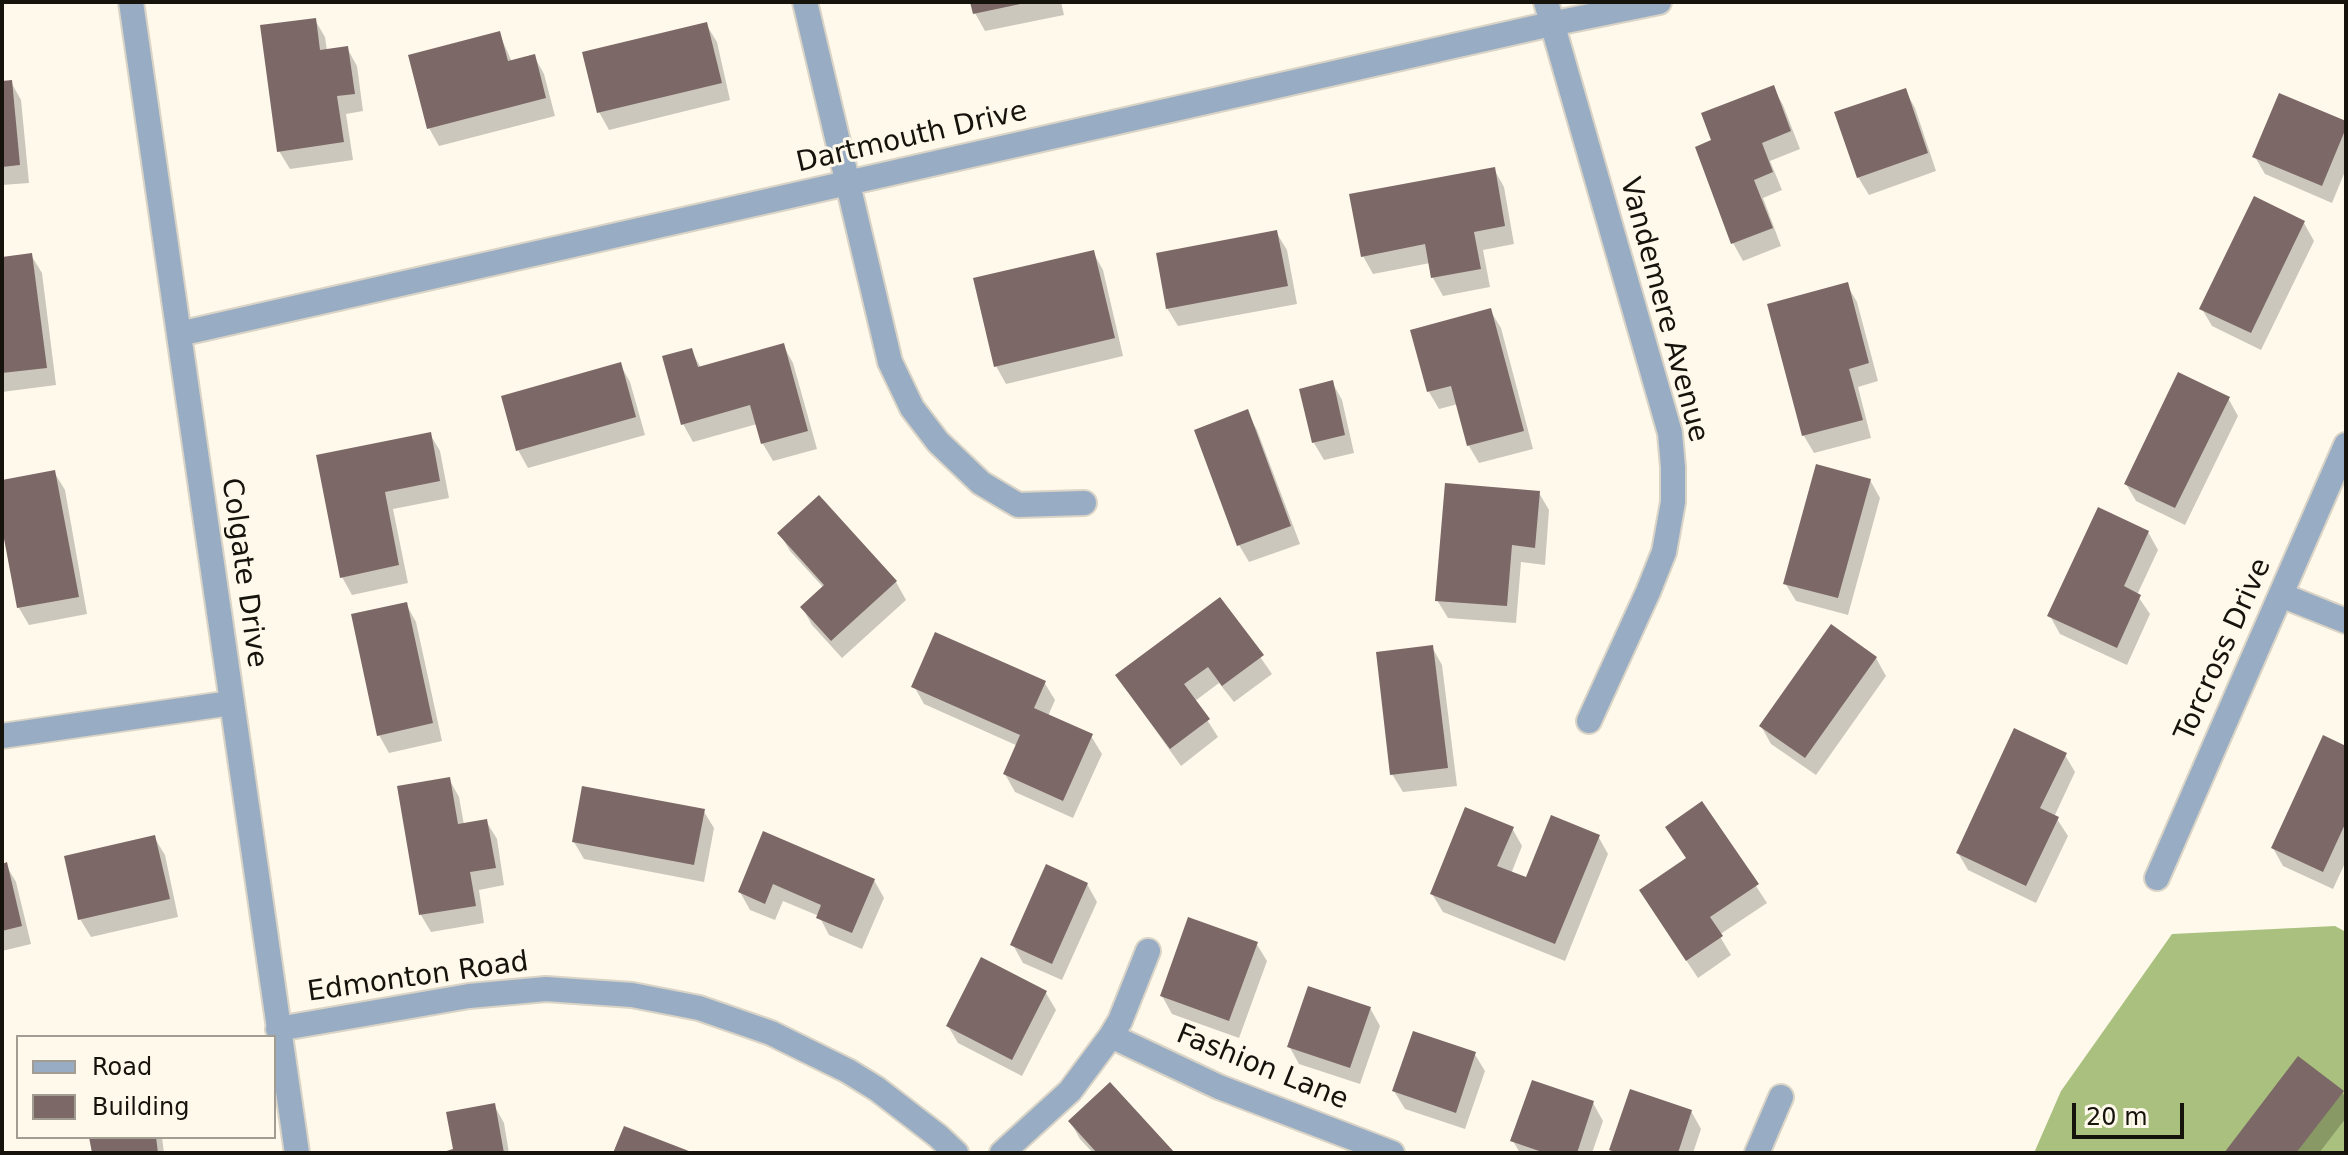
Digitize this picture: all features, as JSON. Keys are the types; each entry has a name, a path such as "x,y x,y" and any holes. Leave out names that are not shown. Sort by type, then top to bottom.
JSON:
{"street":[{"name":"Colgate Drive","path":"131,2 297,1153"},
{"path":"805,2 890,362 912,408 938,442 981,483 1018,505 1084,503"},
{"name":"Dartmouth Drive","path":"179,334 846,183 1548,13 1659,2"},
{"name":"Vandemere Avenue","path":"1548,13 1670,433 1673,467 1673,502 1664,552 1589,721"},
{"name":"Torcross Drive","path":"2157,878 2346,445"},
{"path":"2281,595 2346,621"},
{"path":"2,736 231,703"},
{"path":"1002,1153 1070,1091 1111,1036 1148,951"},
{"name":"Edmonton Road","path":"278,1029 469,996 546,989 632,995 699,1008 771,1033 877,1089 956,1153"},
{"name":"Fashion Lane","path":"1111,1036 1219,1087 1392,1153"},
{"path":"1757,1153 1781,1097"}],"green space":[{"path":"2335,926 2346,932 2346,1153 2034,1153 2061,1091 2172,934"}],"building":[{"path":"970,2 1025,2 1025,3 973,14"},
{"path":"316,18 320,50 348,46 355,94 337,96 344,142 277,152 260,25"},
{"path":"707,22 722,83 597,113 582,52"},
{"path":"500,31 508,61 535,54 546,98 427,129 408,55"},
{"path":"12,80 20,165 2,167 2,81"},
{"path":"1774,85 1791,131 1762,143 1773,172 1754,180 1773,228 1731,244 1695,147 1711,140 1701,113"},
{"path":"1906,88 1928,153 1857,178 1834,112"},
{"path":"2279,93 2346,121 2346,128 2322,186 2252,157"},
{"path":"1495,167 1505,226 1474,232 1481,269 1431,278 1425,244 1361,257 1349,194"},
{"path":"2254,196 2305,221 2251,333 2199,309"},
{"path":"1277,230 1288,286 1166,309 1156,253"},
{"path":"1094,250 1115,338 994,367 973,278"},
{"path":"32,253 47,368 2,373 2,257"},
{"path":"1848,282 1869,363 1849,369 1863,420 1802,436 1767,304"},
{"path":"1491,308 1524,431 1467,446 1451,386 1427,392 1410,330"},
{"path":"784,343 808,431 761,444 750,405 681,425 662,356 692,348 698,367"},
{"path":"621,362 636,417 516,451 501,396"},
{"path":"2178,372 2230,397 2175,508 2124,484"},
{"path":"1333,380 1345,435 1312,443 1299,389"},
{"path":"1248,409 1291,526 1237,546 1194,430"},
{"path":"431,432 440,481 385,492 399,565 340,578 316,455"},
{"path":"1816,464 1871,479 1838,598 1783,584"},
{"path":"55,470 79,597 17,608 2,528 2,480"},
{"path":"1445,483 1540,491 1535,548 1512,545 1507,606 1435,601"},
{"path":"819,495 897,581 831,641 800,607 824,585 777,533"},
{"path":"2098,507 2149,531 2124,586 2141,595 2117,648 2047,616"},
{"path":"1220,597 1264,655 1222,686 1208,667 1184,684 1210,719 1170,749 1115,675"},
{"path":"407,602 433,723 377,736 351,614"},
{"path":"1831,624 1877,657 1805,758 1759,726"},
{"path":"935,632 1046,681 1034,708 1093,734 1063,801 1003,774 1020,735 911,687"},
{"path":"1433,645 1448,768 1390,775 1376,652"},
{"path":"2014,728 2067,753 2040,808 2059,817 2026,886 1956,853"},
{"path":"2323,735 2346,746 2346,822 2323,872 2271,848"},
{"path":"450,777 458,824 487,819 496,868 470,872 476,906 419,915 397,786"},
{"path":"582,786 705,809 694,865 572,842"},
{"path":"1702,801 1759,884 1710,917 1723,936 1686,961 1639,890 1686,858 1665,827"},
{"path":"1465,807 1514,827 1497,866 1526,877 1551,815 1600,835 1555,944 1430,894"},
{"path":"763,831 875,879 852,933 816,918 821,905 773,884 765,904 738,892"},
{"path":"155,835 170,899 78,920 64,856"},
{"path":"7,862 22,926 2,931 2,864"},
{"path":"1046,864 1088,883 1052,964 1010,945"},
{"path":"1188,917 1258,942 1229,1021 1160,996"},
{"path":"981,957 1047,991 1012,1060 946,1026"},
{"path":"1308,986 1371,1007 1350,1068 1287,1047"},
{"path":"1413,1031 1476,1052 1456,1113 1392,1091"},
{"path":"2298,1056 2344,1091 2296,1153 2224,1153"},
{"path":"1532,1080 1594,1101 1577,1153 1545,1153 1510,1141"},
{"path":"1110,1082 1175,1153 1097,1153 1068,1121"},
{"path":"1630,1089 1692,1110 1678,1153 1618,1153 1609,1150"},
{"path":"495,1103 504,1153 440,1153 453,1149 446,1112"},
{"path":"624,1126 694,1153 613,1153"},
{"path":"89,1139 156,1139 158,1153 92,1153"}]}
